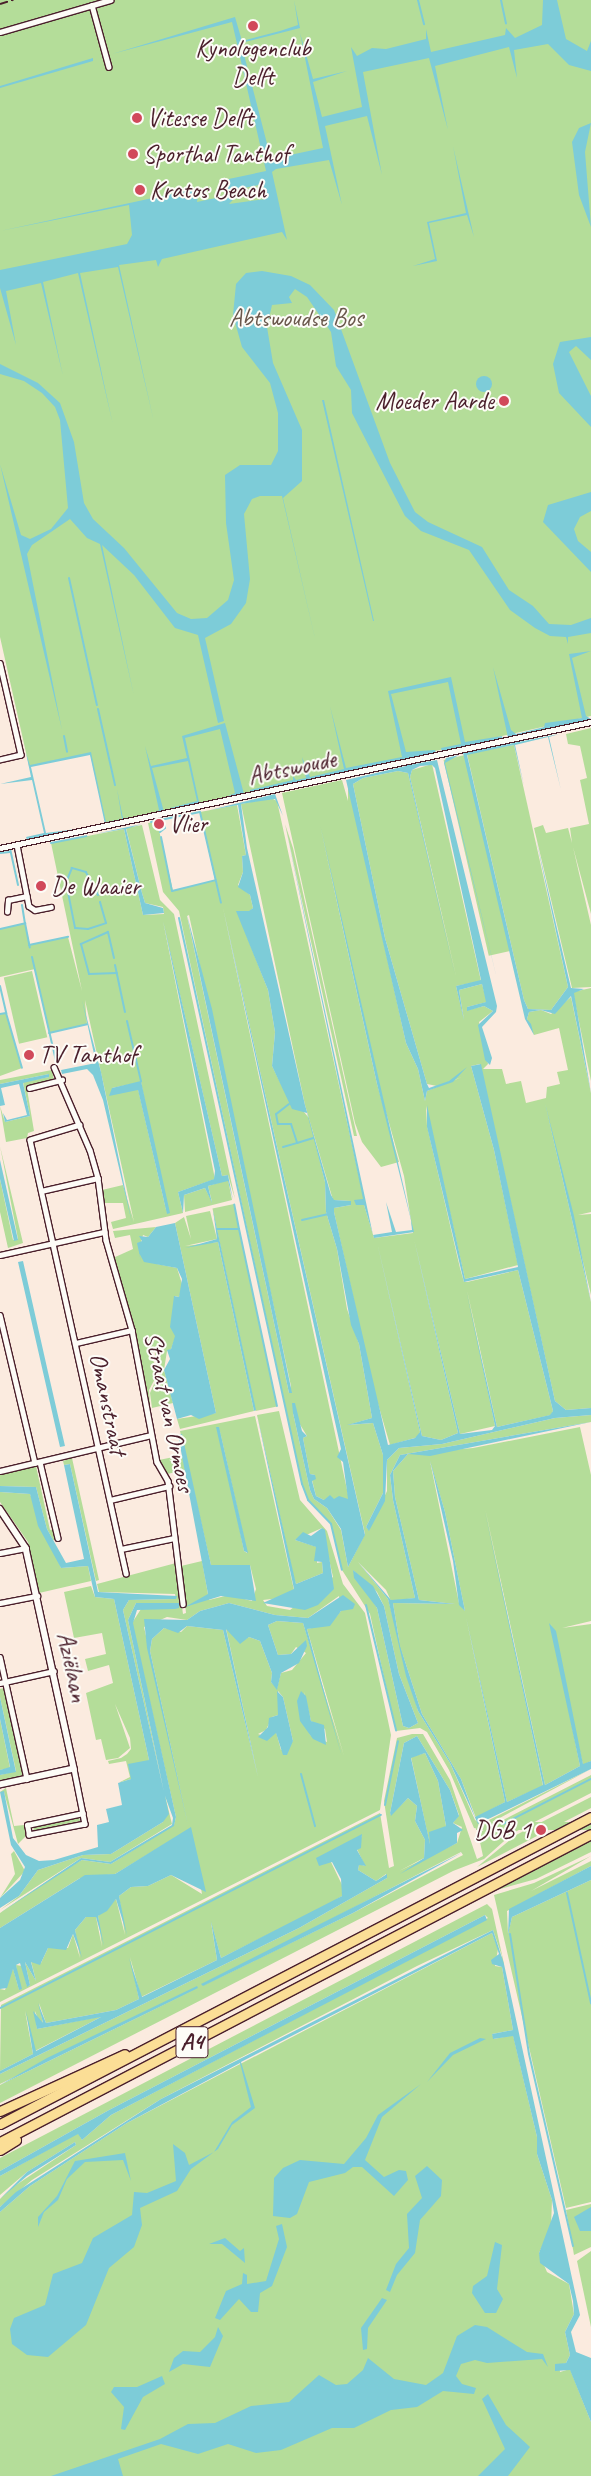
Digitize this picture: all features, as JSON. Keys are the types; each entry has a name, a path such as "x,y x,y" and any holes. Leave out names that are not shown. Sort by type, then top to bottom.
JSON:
{"highway":[{"name":"A4","path":"0,2124 591,1816"},
{"name":"A4","path":"0,2142 591,1834"},
{"name":"A4","path":"0,2111 99,2063 152,2045"},
{"name":"A4","path":"0,2150 71,2105"}],"street":[{"path":"0,32 110,0"},
{"path":"92,5 108,67"},
{"path":"0,663 1,675 21,755 0,760"},
{"name":"Abtswoude","path":"0,848 591,722"},
{"path":"17,845 29,906 35,910 51,906"},
{"path":"7,912 8,900 27,896"},
{"name":"Straat van Ormoes","path":"54,1067 62,1080 80,1125 98,1178 104,1232 132,1330 157,1462 168,1486 183,1604"},
{"path":"28,1088 62,1080"},
{"name":"Omanstraat","path":"80,1125 30,1140 126,1572"},
{"path":"41,1191 98,1178"},
{"path":"0,1255 104,1232"},
{"path":"0,1315 58,1538"},
{"path":"76,1343 132,1330"},
{"path":"0,1471 151,1435"},
{"path":"110,1500 168,1486"},
{"name":"Aziëlaan","path":"0,1509 26,1548 74,1769"},
{"path":"121,1549 174,1538"},
{"path":"0,1553 26,1548"},
{"path":"0,1603 37,1596"},
{"path":"0,1657 3,1682 27,1779"},
{"path":"3,1682 54,1672"},
{"path":"1,1785 74,1769 83,1813 85,1824 29,1835 27,1825 83,1813"}],"green space":[{"name":"Abtswoudse Bos","path":"0,0 591,0 591,716 106,825 90,753 29,766 0,637"},
{"path":"591,728 591,914 573,847 591,925 591,987 572,988 534,828 543,825 546,833 568,828 572,843 570,828 589,824 580,780 587,778 580,746 568,744 566,734"},
{"path":"514,745 568,987 551,1010 528,1009 524,1000 467,754"},
{"path":"465,755 510,951 489,956 444,760"},
{"path":"432,764 481,981 456,986 464,1020 459,990 482,984 487,1002 467,1007 468,1010 484,1006 493,1011 479,1022 488,1064 483,1069 502,1069 506,1084 521,1081 526,1103 546,1098 547,1087 560,1084 557,1072 568,1070 559,1028 534,1035 527,1019 529,1012 541,1010 551,1014 571,997 591,1093 591,1212 578,1215 591,1214 591,1295 545,1103 591,1302 591,1408 566,1410 555,1401 480,1064 471,1066 494,1150 518,1265 465,1279 426,1106 427,1126 464,1282 518,1270 553,1411 551,1415 497,1427 467,1290 495,1426 460,1434 414,1239 458,1433 441,1440 422,1436 377,1242 420,1432 418,1437 390,1445 374,1390 334,1212 334,1208 351,1205 351,1201 333,1200 305,1105 241,804 271,798 277,801 364,1200 355,1200 364,1205 374,1238 413,1233 404,1176 380,1091 320,825 377,1084 399,1162 381,1167 362,1142 355,1123 282,793 342,780 348,801 348,782 406,1043 418,1069 425,1101 427,1091 462,1077 437,1086 427,1084 385,938 353,784 363,778 398,771 408,773 457,980 410,777 412,770"},
{"path":"237,805 246,855 242,856 243,872 238,885 250,895 253,908 249,912 237,911 268,990 275,1032 272,1066 282,1086 309,1118 325,1182 326,1212 337,1249 347,1309 359,1344 372,1418 348,1425 373,1423 383,1455 383,1493 366,1527 369,1530 387,1491 387,1460 399,1448 442,1444 555,1418 591,1415 591,1422 400,1455 390,1475 393,1500 415,1598 391,1601 386,1590 358,1562 388,1599 418,1711 450,1763 475,1820 481,1824 591,1769 479,1829 474,1828 449,1770 427,1732 420,1728 396,1731 370,1614 342,1570 331,1524 308,1500 302,1484 179,911 163,892 148,823 163,820 165,828 159,830 173,891 215,880 200,812","holes":["223,908 365,1534 348,1567 341,1530 327,1508 314,1499 310,1490 293,1413 307,1436 303,1438 310,1474 315,1475 312,1480 316,1496 324,1500 349,1499","189,915 291,1386 289,1393 187,916","353,1570 377,1592 384,1606 399,1674 418,1723 409,1728 403,1726 377,1608"]},
{"path":"285,824 293,848 357,1136 354,1136"},
{"path":"142,825 160,900 174,914 235,1199 228,1175 222,1176 163,921 215,1179 178,1192 183,1213 113,1229 111,1222 126,1218 123,1203 101,1203 102,1190 123,1185 134,1222 85,1000 87,1024 49,1033 35,969 0,977 0,929 25,923 30,945 68,937 82,991 51,843 124,829 143,915 164,914 163,907 145,903 126,828","holes":["141,1082 167,1214 138,1089 112,1088"]},
{"path":"32,971 47,1037 19,1044 4,978"},
{"path":"591,988 591,1081 573,992"},
{"path":"6,1013 22,1068 0,1076 0,1014"},
{"path":"52,1070 54,1081 27,1089 34,1131 28,1133 27,1138 6,1142 0,1106 5,1122 30,1116 23,1082 49,1077 49,1074 0,1084 0,1080"},
{"path":"0,1146 23,1243 8,1248 0,1212 0,1179 13,1240 18,1239"},
{"path":"228,1180 232,1200 185,1212 184,1195 205,1188 212,1202 208,1186"},
{"path":"234,1204 277,1406 256,1411 212,1209"},
{"path":"210,1211 217,1239 185,1246 218,1242 254,1411 180,1429 177,1419 216,1413 175,1223 184,1217 191,1239 186,1216"},
{"path":"156,1227 148,1237 143,1235 141,1242 157,1264 177,1268 183,1287 179,1297 175,1296 176,1336 171,1349 167,1351 164,1370 173,1403 152,1408 150,1393 158,1375 154,1346 152,1355 157,1375 149,1390 150,1405 146,1406 134,1330 113,1258 133,1249 130,1235 115,1238 113,1231"},
{"path":"279,1411 300,1500 327,1531 343,1584 365,1613 391,1735 380,1810 0,2002 0,1989 5,1990 13,1968 19,1990 16,1965 22,1966 27,1986 30,1985 25,1962 36,1981 31,1961 41,1963 48,1948 68,1948 73,1934 80,1958 75,1930 86,1917 96,1917 102,1947 98,1916 116,1899 125,1935 119,1896 131,1887 148,1886 171,1875 202,1894 190,1829 115,1874 80,1878 0,1928 0,1913 56,1875 82,1860 111,1864 174,1825 176,1817 132,1623 141,1609 136,1603 128,1620 164,1792 123,1610 129,1600 176,1599 175,1594 99,1592 97,1584 176,1563 183,1614 186,1613 181,1566 202,1561 209,1600 229,1595 252,1601 256,1589 250,1565 211,1565 180,1431 255,1416 294,1590 280,1598 263,1600 267,1606 290,1610 333,1577 322,1528 295,1540 317,1547 317,1563 322,1562 323,1573 296,1584 257,1415","holes":["219,1427 247,1553 244,1551","339,1596 341,1611 330,1624 307,1629 344,1756 303,1623 277,1621 268,1625 278,1655 291,1654 296,1647 306,1653 292,1670 281,1673 277,1688 271,1682 272,1673 260,1641 249,1637 240,1642 226,1628 258,1777 223,1630 187,1626 181,1632 164,1628 152,1639 150,1651 188,1825 144,1627 167,1617 187,1620 200,1611 229,1603 275,1615 308,1618","278,1691 283,1697 293,1741 281,1750 276,1732 270,1738 258,1734 266,1730 272,1717 278,1715","304,1692 311,1721 325,1729 327,1742 310,1735"]},
{"path":"580,1427 591,1475 591,1621 562,1628 591,1624 591,1761 583,1765 551,1623 580,1766 545,1785 485,1508 543,1786 507,1802 466,1617 505,1802 476,1818 461,1779 422,1714 400,1646 393,1603 455,1604 419,1600 395,1497 393,1471 408,1454 473,1448","holes":["430,1461 445,1512 465,1611 459,1603"]},
{"path":"183,1455 186,1470 167,1474 159,1460"},
{"path":"72,1458 99,1580 96,1581 70,1464 64,1465 63,1461"},
{"path":"36,1466 50,1530 55,1529 57,1539 53,1540 47,1529 36,1487 0,1486 0,1474"},
{"path":"0,1492 30,1494 61,1568 88,1566 91,1581 39,1593 28,1542 0,1502"},
{"path":"91,1586 95,1597 114,1599 149,1760 131,1779 118,1783 130,1777 126,1761 109,1764 108,1761 121,1758 127,1754 131,1749 130,1738 115,1704 130,1748 118,1758 106,1760 101,1739 96,1740 86,1693 113,1683 109,1665 88,1671 85,1659 106,1654 102,1633 74,1638 64,1592"},
{"path":"4,1688 24,1775 0,1781 0,1775 16,1771 0,1697 0,1689"},
{"path":"0,1719 10,1768 0,1770"},
{"path":"412,1734 423,1734 450,1780 477,1859 483,1856 478,1833 591,1775 591,1793 513,1833 484,1859 453,1871 0,2103 0,2085 198,1988 0,2084 0,2074 299,1928 387,1878 386,1874 376,1881 358,1870 359,1864 365,1866 357,1849 362,1835 331,1862 343,1887 342,1896 221,1958 211,1922 217,1960 141,1997 130,1957 139,1999 116,2010 46,2023 39,2003 43,2024 40,2024 35,2011 37,2029 103,2016 35,2051 25,2011 33,2054 0,2071 1,2005 380,1813 389,1868 394,1866 384,1801 397,1738","holes":["417,1736 450,1790 459,1815 453,1823 462,1827 457,1843 399,1871 424,1858 425,1840 415,1821 417,1806 408,1798 391,1815 390,1813 404,1743","461,1852 463,1855 353,1913 202,1986"]},
{"path":"425,1753 438,1781 446,1826 430,1845 411,1757"},
{"path":"6,1788 14,1826 24,1825 26,1836 18,1844 4,1792 0,1792"},
{"path":"165,1796 172,1824 110,1862 81,1858 0,1910 19,1896 38,1870 83,1855 111,1854 163,1822"},
{"path":"591,1797 591,1808 477,1867 516,1835"},
{"path":"79,1817 80,1821 34,1831 33,1826"},
{"path":"476,1822 591,1822 591,1830 476,1830"},
{"path":"591,1840 591,1852 536,1879 493,1891"},
{"path":"14,1851 25,1871 0,1898 15,1874 11,1854"},
{"path":"591,1856 531,1891 591,1861 591,1866 507,1911 508,1934 512,1917 591,1880 591,2202 566,2208 494,1895 534,1883"},
{"path":"487,1904 492,1909 504,1964 497,1963 502,1956 493,1930 417,1966 161,2099 32,2180 0,2207 0,2199 13,2187 76,2145 75,2142 27,2172 0,2195 0,2176 78,2133 82,2140 111,2115 488,1918 485,1915 109,2110 0,2171 0,2158"},
{"path":"492,1933 498,1949 495,1966 502,1967 513,2030 492,2034 494,2039 513,2035 537,2137 537,2154 552,2200 551,2227 539,2253 547,2272 569,2284 574,2314 565,2332 570,2355 566,2363 559,2365 560,2372 570,2369 591,2422 591,2476 0,2476 0,2212 30,2186 127,2123"},
{"path":"591,2204 591,2247 574,2255 566,2210"},
{"path":"591,2251 591,2327 577,2261"}],"water":[{"path":"294,0 300,28 241,43 271,159 323,148 300,33 313,79 347,71 313,82 322,117 362,107 351,47 357,56 372,48 386,49 426,39 426,29 431,52 505,35 506,28 515,38 542,25 543,0 557,0 566,39 587,51 591,41 591,71 569,65 548,44 514,50 517,78 509,47 435,66 448,130 429,58 363,72 382,175 367,116 325,126 342,205 329,160 276,169 272,172 287,240 282,232 162,259 158,267 156,260 119,265 154,422 118,267 80,273 113,425 78,273 43,282 63,376 41,283 6,291 16,345 0,288 0,270 127,244 132,235 129,205 0,231 199,188 197,202 225,196 224,180 266,171 232,22 112,54 235,17 242,41 298,25","holes":["263,184 266,199 229,204 244,188"]},
{"path":"93,58 93,61 0,88 0,86"},
{"path":"591,123 585,152 591,227 579,195 572,142 579,128"},
{"path":"453,146 474,237 467,215 429,223 437,261 413,266 435,259 427,222 466,213"},
{"path":"262,271 291,276 310,285 334,310 390,463 415,512 428,522 482,547 509,590 533,606 549,624 571,625 591,618 591,633 568,637 568,644 566,637 550,636 535,628 510,610 469,550 421,531 405,516 352,413 351,390 336,366 331,332 307,297 295,289 289,297 292,303 272,305 267,327 273,363 302,430 302,481 283,498 317,647 282,496 260,496 252,499 244,514 250,579 246,603 231,624 205,638 224,721 218,723 198,635 175,628 134,575 102,545 134,696 100,544 87,538 70,519 32,545 27,554 62,730 0,464 21,535 30,539 51,529 68,508 60,420 55,407 42,393 24,381 0,374 0,364 38,383 60,403 74,442 84,503 93,519 124,548 177,613 191,619 207,618 228,600 234,580 226,523 225,475 240,465 271,465 278,451 278,413 270,383 242,347 233,315 236,284 246,273"},
{"path":"591,337 591,360 576,346 569,352 591,396 591,427 559,393 553,364 560,342"},
{"path":"481,376 487,376 492,381 490,390 481,392 476,387 476,381"},
{"path":"322,400 324,400 374,621 373,621"},
{"path":"591,492 591,511 580,517 574,529 578,541 591,552 591,572 543,522 548,505"},
{"path":"591,651 572,658 586,716 591,719 508,738 493,667 511,730 516,734 544,727 545,723 582,718 569,654"},
{"path":"451,677 465,742 502,736 503,739 442,752 441,748 461,744 448,682 391,694 406,752 435,750 436,753 407,760 409,765 437,760 497,1006 496,1012 482,1027 492,1058 490,1065 485,1060 478,1025 493,1011 484,1006 467,1011 467,1007 486,1002 482,984 459,990 464,1021 456,986 481,980 435,768 432,765 420,766 412,770 410,777 456,980 408,773 398,771 363,778 353,784 385,938 427,1084 429,1088 449,1081 467,1067 453,1082 427,1091 425,1101 418,1069 406,1043 346,780 406,766 405,760 251,794 250,790 293,780 293,776 296,780 306,778 302,757 310,777 344,769 330,706 346,768 402,757 388,691"},
{"path":"225,723 244,794 217,801 235,793 220,729 185,738 199,802 210,803 171,811 170,808 197,801 188,761 152,768 164,812 150,815 159,810 145,746 151,766 187,758 182,736"},
{"path":"559,734 549,737 561,790 548,737 515,745 524,786 514,745 467,755 524,1000 528,1009 551,1010 568,987 536,839 571,988 584,989 574,993 591,1093 571,996 555,1014 541,1010 529,1012 527,1019 531,1024 534,1035 525,1019 463,753"},
{"path":"91,752 106,822 122,819 117,789 123,818 140,817 105,824 90,755 31,767 46,833 99,826 27,840 26,837 44,833 32,780 0,784 31,777 26,753 30,765"},
{"path":"459,755 445,763 498,983 444,763 446,758"},
{"path":"275,794 283,816 275,799 241,804 247,848 305,1105 331,1195 334,1200 351,1201 351,1205 334,1208 334,1212 388,1445 415,1438 420,1432 377,1242 422,1436 441,1440 458,1433 414,1239 460,1434 492,1430 495,1426 466,1290 497,1427 550,1415 553,1411 518,1270 464,1282 427,1127 427,1105 465,1279 518,1267 494,1150 471,1066 481,1064 555,1401 566,1410 591,1408 591,1415 555,1418 442,1444 399,1448 387,1460 385,1501 369,1531 366,1527 383,1493 383,1455 373,1423 347,1425 372,1418 359,1344 351,1325 337,1249 326,1212 325,1182 307,1113 292,1109 272,1066 275,1032 268,990 236,911 249,911 253,908 250,895 238,887 243,872 242,856 246,855 238,805 210,810"},
{"path":"142,824 126,829 145,903 163,908 164,913 143,915 124,829 95,834"},
{"path":"285,824 373,1234 364,1205 356,1205 354,1200 363,1199"},
{"path":"320,824 414,1232 374,1238 373,1235 392,1232 386,1202 396,1232 412,1230 411,1220 377,1084"},
{"path":"223,908 365,1535 348,1567 341,1529 327,1508 314,1499 310,1490 293,1413 292,1403 295,1403 302,1431 307,1436 303,1438 310,1474 315,1475 316,1479 312,1481 316,1496 324,1500 330,1495 334,1499 339,1496 348,1499 343,1462 337,1457 341,1449"},
{"path":"187,915 212,1009 292,1393 289,1393"},
{"path":"163,920 222,1176 228,1175 233,1200 228,1181 208,1186 212,1203 205,1188 184,1195 183,1213 178,1192 214,1179 215,1171"},
{"path":"82,1000 101,1072 132,1223 103,1100 93,1075 87,1069 62,1074 61,1070 96,1063"},
{"path":"49,1074 49,1077 23,1083 30,1116 5,1122 3,1113 7,1120 27,1115 19,1084 1,1088 5,1105 0,1106 0,1084"},
{"path":"141,1081 170,1213 167,1214 138,1090 109,1096 112,1088"},
{"path":"545,1103 574,1216 591,1302"},
{"path":"0,1160 18,1240 14,1241 0,1179"},
{"path":"213,1210 256,1410 254,1411 218,1242 185,1248 217,1239"},
{"path":"175,1223 216,1413 199,1419 191,1415 177,1419 164,1370 170,1359 167,1350 171,1349 175,1336 170,1327 174,1296 179,1297 182,1279 177,1268 144,1262 139,1254 137,1243 142,1241 139,1236 148,1237 156,1227"},
{"path":"23,1261 65,1446 60,1447 18,1262"},
{"path":"257,1415 296,1584 323,1573 322,1562 314,1561 316,1547 295,1540 303,1532 311,1536 322,1528 325,1530 334,1589 318,1605 305,1610 263,1603 294,1589"},
{"path":"591,1422 430,1456 408,1454 393,1471 395,1497 419,1600 455,1604 393,1603 400,1646 422,1714 461,1779 475,1817 505,1802 466,1616 507,1802 543,1785 484,1508 545,1785 580,1766 549,1623 556,1631 583,1764 591,1761 591,1769 478,1824 450,1763 418,1711 406,1676 388,1599 358,1562 391,1600 415,1598 393,1500 390,1475 400,1455"},
{"path":"216,1427 219,1427 248,1553 244,1551"},
{"path":"182,1434 211,1565 250,1565 256,1601 221,1596 185,1607 208,1594 178,1435"},
{"path":"430,1460 445,1512 465,1611 459,1605 453,1561"},
{"path":"70,1464 98,1592 177,1596 176,1599 129,1600 123,1610 164,1792 128,1620 136,1603 179,1603 179,1608 175,1609 137,1610 133,1623 176,1817 174,1826 111,1864 82,1860 0,1913 81,1858 110,1862 172,1825 173,1818 165,1796 169,1814 163,1822 111,1854 83,1855 38,1870 19,1896 0,1908 0,1898 20,1880 25,1867 11,1845 0,1792 4,1791 13,1838 26,1855 39,1861 54,1860 98,1847 97,1825 109,1822 106,1809 122,1805 118,1783 131,1779 128,1764 149,1760 114,1599 95,1597 88,1566 61,1568 38,1526 30,1494 0,1492 0,1486 36,1487 47,1529 66,1563 84,1559 64,1465"},
{"path":"353,1570 373,1586 384,1606 399,1674 418,1723 409,1728 403,1726 377,1608 354,1578"},
{"path":"343,1595 355,1604 353,1609 341,1611 330,1626 307,1629 342,1757 303,1623 277,1621 268,1625 278,1655 291,1654 306,1640 307,1646 299,1663 281,1673 277,1690 271,1682 272,1673 260,1641 249,1637 240,1644 226,1629 258,1777 223,1630 187,1626 178,1633 164,1628 152,1639 150,1651 188,1825 147,1648 144,1619 187,1620 200,1611 229,1603 275,1615 308,1618"},
{"path":"277,1691 283,1697 293,1741 287,1755 283,1755 276,1733 267,1741 258,1737 268,1727 269,1718 278,1715"},
{"path":"301,1691 306,1696 311,1721 324,1725 326,1745 313,1739 300,1721 297,1701"},
{"path":"0,1697 16,1772 0,1775 0,1770 10,1767 0,1719"},
{"path":"417,1736 450,1790 459,1816 453,1823 463,1830 457,1833 457,1843 400,1874 424,1858 425,1840 415,1821 417,1806 408,1798 391,1816 390,1813 404,1743","holes":["425,1753 438,1781 446,1826 429,1832 430,1844 411,1758"]},
{"path":"191,1827 206,1892 171,1875 148,1886 131,1887 119,1896 127,1935 116,1899 107,1911 98,1916 104,1946 96,1917 86,1917 75,1930 82,1958 73,1934 66,1950 48,1948 40,1965 31,1962 36,1981 25,1962 30,1985 27,1987 20,1963 16,1965 22,1989 19,1990 13,1969 7,1988 0,1989 0,1928 85,1875 115,1874"},
{"path":"362,1834 361,1848 357,1850 366,1866 359,1865 358,1870 376,1881 387,1874 387,1878 299,1928 0,2074 0,2071 33,2054 26,2011 36,2051 101,2017 37,2029 33,2011 43,2023 38,2003 46,2023 116,2010 139,1999 129,1958 142,1997 217,1960 211,1921 221,1958 342,1896 341,1879 332,1862 319,1866 316,1858"},
{"path":"463,1852 353,1913 203,1986 201,1984"},
{"path":"591,1866 591,1880 512,1917 508,1935 509,1909"},
{"path":"485,1915 487,1920 111,2115 82,2140 78,2134 0,2176 0,2171 109,2110"},
{"path":"493,1930 504,1964 580,2315 571,2332 576,2352 591,2358 591,2422 570,2370 555,2371 555,2364 566,2363 570,2355 565,2332 574,2314 573,2301 569,2284 540,2263 539,2253 554,2213 552,2200 537,2154 537,2137 513,2036 493,2039 492,2034 513,2030 502,1967 492,1964 491,1960 499,1954 492,1933 241,2062 255,2108 232,2125 218,2149 214,2152 232,2122 251,2107 240,2063 127,2123 30,2186 0,2212 0,2207 16,2192 161,2099"},
{"path":"197,1986 198,1988 0,2085 47,2058"},
{"path":"480,2038 486,2039 453,2055 427,2082 450,2053"},
{"path":"421,2084 382,2117 365,2160 384,2177 399,2170 406,2171 408,2180 394,2196 362,2167 353,2167 345,2173 309,2182 297,2214 290,2218 273,2216 274,2178 283,2168 300,2160 344,2164 366,2138 378,2115"},
{"path":"75,2142 76,2145 27,2176 0,2199 27,2172"},
{"path":"173,2144 185,2153 189,2165 214,2152 191,2169 177,2191 140,2208 142,2225 134,2247 109,2268 86,2325 48,2357 27,2355 12,2344 10,2329 14,2318 45,2305 53,2274 82,2263 93,2238 132,2215 134,2192 147,2193 176,2181"},
{"path":"125,2153 131,2181 123,2160 85,2162 67,2179 58,2200 44,2212 38,2227 38,2217 57,2196 75,2161"},
{"path":"427,2166 442,2180 441,2196 420,2220 415,2253 397,2275 390,2292 386,2290 396,2264 409,2248 407,2214 422,2198 415,2176"},
{"path":"591,2207 591,2231 580,2231 574,2217"},
{"path":"282,2224 287,2247 272,2286 260,2293 258,2312 251,2312 239,2299 220,2320 215,2318 226,2291 242,2284 243,2273 247,2275 247,2284 266,2281 279,2239 276,2226"},
{"path":"225,2238 240,2251 244,2248 245,2263 222,2244 209,2244"},
{"path":"495,2242 502,2245 497,2289 503,2299 496,2313 485,2313 472,2293 473,2286 487,2276"},
{"path":"382,2298 387,2300 368,2328 367,2349 363,2350 361,2328"},
{"path":"475,2325 487,2327 527,2352 543,2354 548,2367 542,2359 487,2363 475,2360 461,2364 456,2376 462,2384 476,2388 474,2394 443,2391 417,2407 391,2410 354,2428 332,2428 281,2450 256,2453 228,2444 198,2454 161,2444 118,2459 123,2476 51,2476 160,2439 188,2424 215,2423 251,2406 289,2402 319,2375 336,2385 347,2384 363,2370 368,2358 394,2379 426,2385 443,2373 457,2336"},
{"path":"218,2327 223,2336 210,2367 183,2364 169,2372 174,2358 183,2351 200,2352 215,2337"},
{"path":"162,2376 165,2384 143,2397 125,2430 121,2429 124,2407 111,2392 114,2387 137,2387"},
{"path":"488,2394 506,2425 530,2447 508,2476 478,2476 505,2449 482,2399"}],"waterway":[{"path":"418,0 424,24"},
{"path":"501,0 506,23"},
{"path":"69,578 97,705"},
{"path":"98,709 115,785"},
{"path":"64,736 67,752"},
{"path":"186,815 200,812 221,903"},
{"path":"151,822 180,816"},
{"path":"160,832 165,828 163,820"},
{"path":"51,843 86,836"},
{"path":"161,837 172,891 216,880"},
{"path":"9,844 18,885"},
{"path":"0,853 10,852"},
{"path":"98,895 86,872 72,868 66,882 75,928 88,929 106,923 100,902"},
{"path":"22,905 25,923"},
{"path":"179,918 302,1484 308,1500 331,1524 342,1570"},
{"path":"0,929 25,923 30,948"},
{"path":"114,958 108,932 81,944 89,974 117,973"},
{"path":"29,945 68,937"},
{"path":"32,957 56,1061"},
{"path":"115,965 125,1012"},
{"path":"0,986 6,1013 0,1014"},
{"path":"6,1013 22,1068"},
{"path":"127,1021 141,1081"},
{"path":"49,1033 87,1024"},
{"path":"289,1104 276,1114 278,1124 291,1124 297,1143 313,1138"},
{"path":"283,1147 297,1143"},
{"path":"217,1229 239,1229 234,1204"},
{"path":"302,1220 327,1214"},
{"path":"239,1229 277,1406"},
{"path":"366,1605 396,1730"},
{"path":"385,1805 398,1741"},
{"path":"301,1774 315,1826"},
{"path":"503,1824 591,1779"},
{"path":"0,2008 381,1815"},
{"path":"567,1893 591,2003"},
{"path":"510,1934 529,2054 573,2246"}],"railway":[{"path":"0,4 13,0"}],"place":[{"name":"Kynologenclub Delft","path":"253,26"},
{"name":"Vitesse Delft","path":"137,118"},
{"name":"Sporthal Tanthof","path":"133,154"},
{"name":"Kratos Beach","path":"140,190"},
{"name":"Moeder Aarde","path":"504,401"},
{"name":"Vlier","path":"159,824"},
{"name":"De Waaier","path":"41,886"},
{"name":"TV Tanthof","path":"29,1055"},
{"name":"DGB 1","path":"541,1830"}]}
